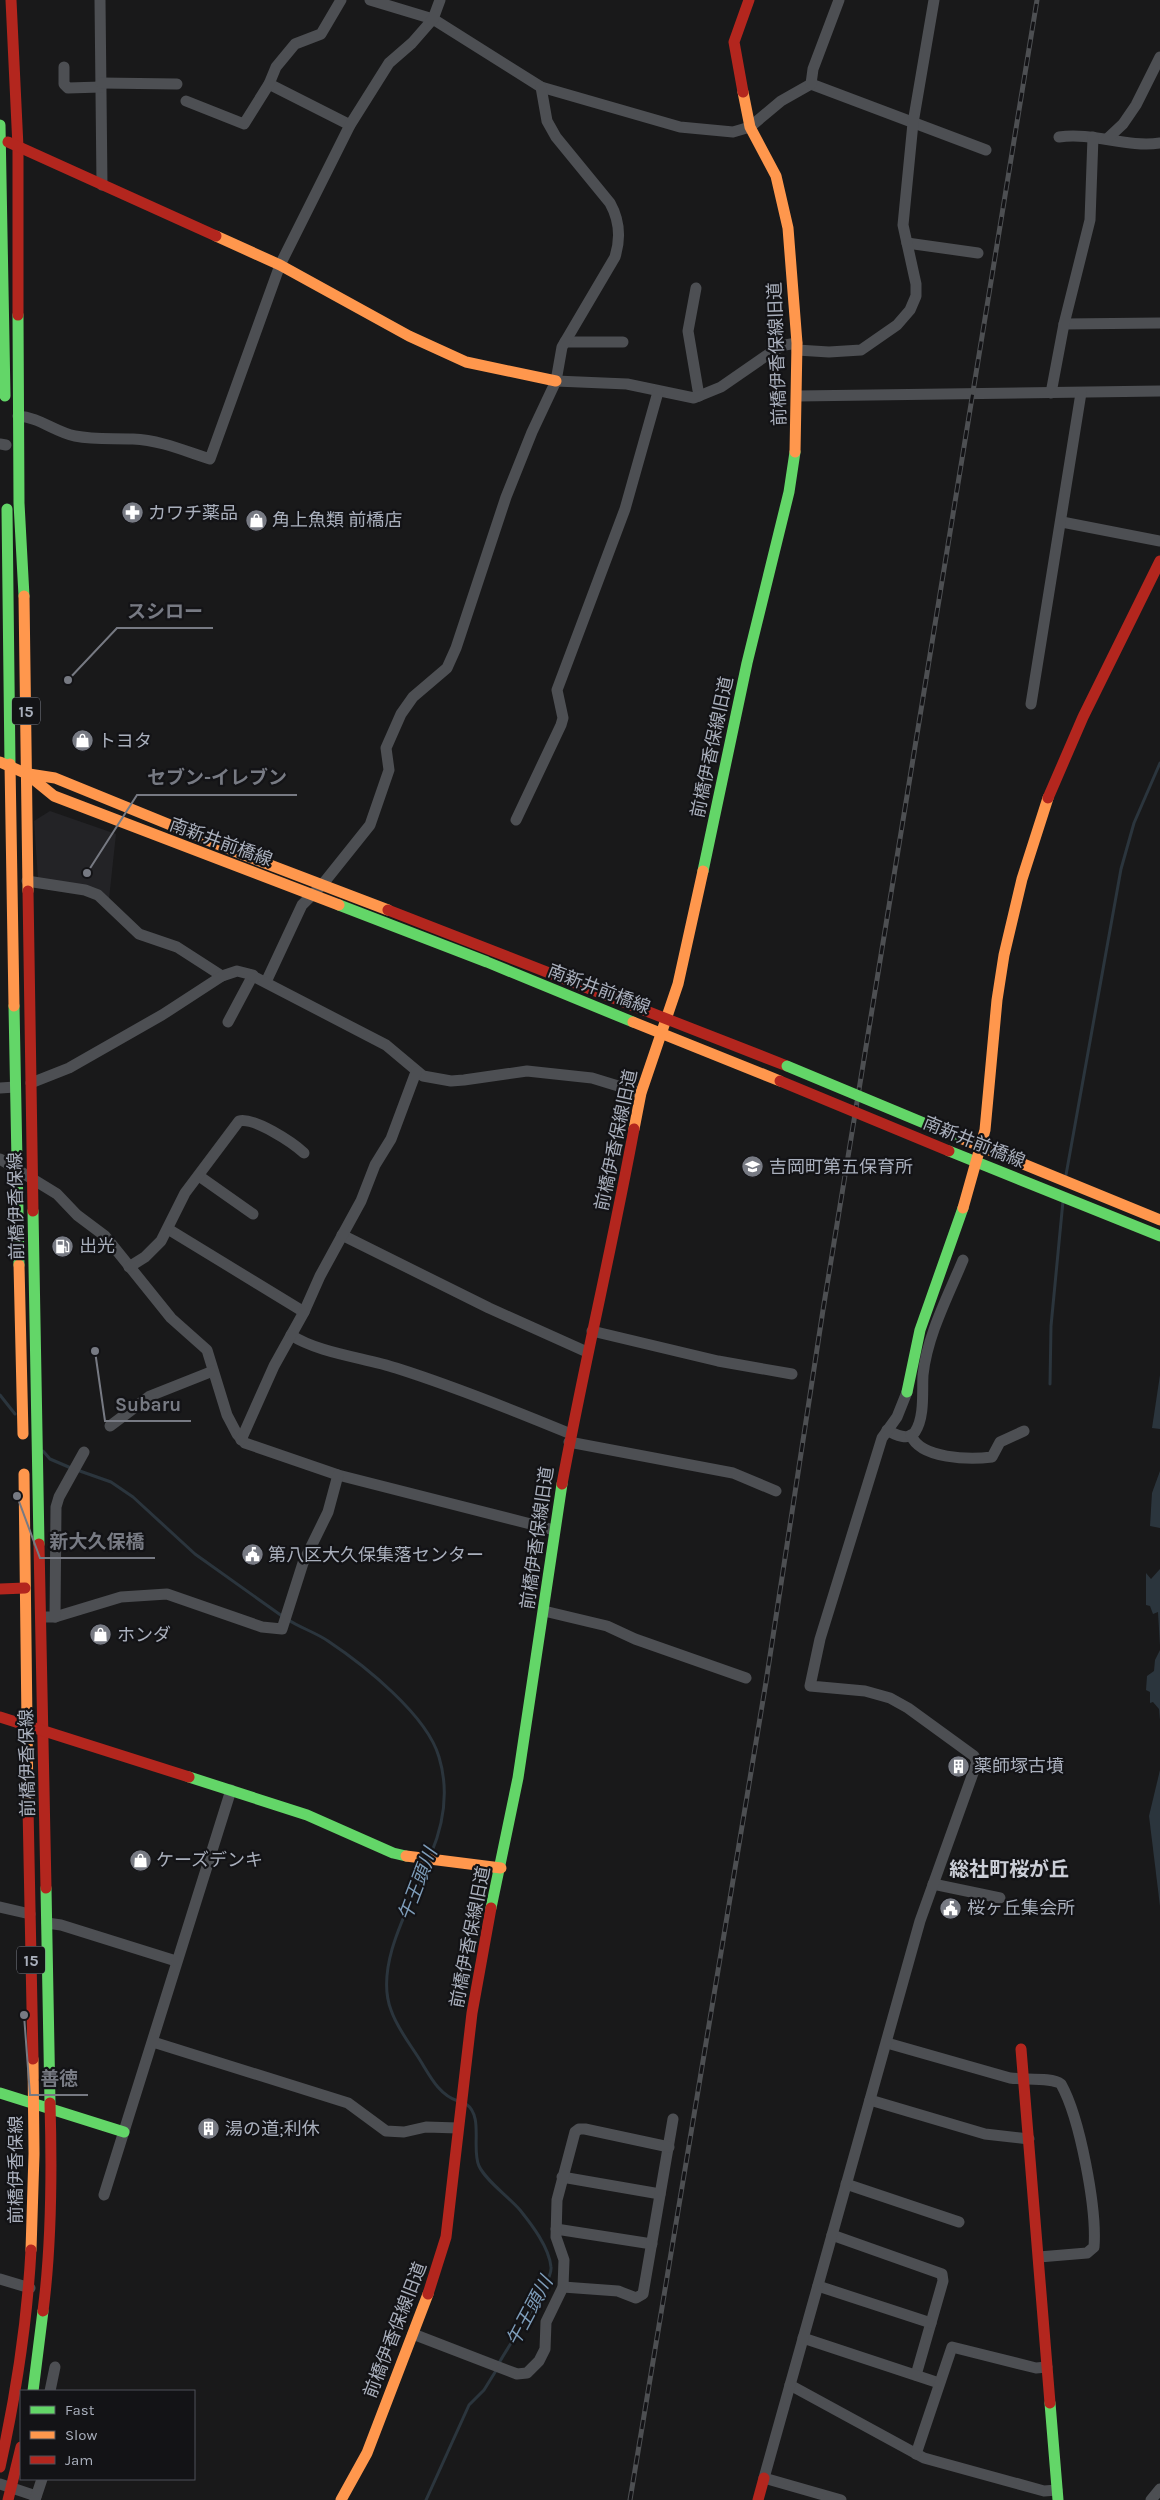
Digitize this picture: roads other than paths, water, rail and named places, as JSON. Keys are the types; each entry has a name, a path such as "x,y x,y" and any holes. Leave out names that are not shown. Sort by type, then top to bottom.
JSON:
{"main road":[{"name":"前橋伊香保線","path":"11,0 18,147 18,416 27,774 36,1463 44,1731 51,2109 50,2252 41,2342 33,2390"},
{"name":"前橋伊香保線旧道","path":"341,2500 367,2453 435,2274 446,2237 480,1961 501,1868 544,1611 554,1530 570,1438 612,1247 641,1093 678,984 688,944 748,663 789,492 796,447 798,396 797,346 788,228 776,176 750,127 734,42 749,0"},
{"path":"0,125 6,406"},
{"path":"0,137 18,147 280,265 409,336 466,362 556,381"},
{"name":"前橋伊香保線","path":"7,501 5,764 24,1442"},
{"path":"907,1392 912,1357 923,1318 977,1163 981,1146 989,1106 997,998 1023,878 1052,789 1069,748 1160,561"},
{"name":"南新井前橋線","path":"5,764 27,774 54,796 311,894 661,1032 977,1163 1160,1236"},
{"name":"南新井前橋線","path":"27,774 55,778 322,885 666,1017 1160,1220"},
{"name":"前橋伊香保線","path":"0,2467 19,2384 30,2288 34,2212 34,2104 26,1726 24,1461"},
{"path":"0,1589 25,1588"},
{"path":"0,1717 307,1815 383,1849 417,1859 501,1868"},
{"path":"1021,2049 1058,2495"},
{"path":"0,2093 124,2132"},
{"path":"8,2500 6,2486 20,2450"},
{"path":"758,2500 764,2478"}],"street":[{"path":"100,0 102,185"},
{"path":"186,101 244,124 276,67 295,44 321,34 341,0"},
{"path":"370,0 433,19 541,88 680,127 733,132 750,127 781,101 811,84 827,88 986,150"},
{"path":"18,416 30,417 73,436 91,439 134,439 162,443 210,459 280,265 350,125 389,63 412,43 433,19 440,0"},
{"path":"811,84 812,69 839,0"},
{"path":"556,381 627,384 694,398 721,387 773,351 785,345 829,352 861,350 897,325 910,310 916,296 916,284 903,225 913,123 934,0"},
{"path":"1107,139 1123,124 1136,105 1160,56"},
{"path":"64,67 64,84 68,88 101,85 177,84"},
{"path":"268,84 350,125"},
{"path":"266,982 302,906 311,894 322,885 370,824 389,770 386,748 402,714 413,697 447,668 456,648 506,497 532,432 556,381 565,342 615,257 620,241 616,215 610,203 556,137 547,122 541,88"},
{"path":"1059,137 1107,139 1146,144 1160,143"},
{"path":"1051,393 1064,324 1090,220 1094,138"},
{"path":"907,243 978,253"},
{"path":"696,288 688,331 699,396"},
{"path":"1064,324 1160,323"},
{"path":"565,342 623,342"},
{"path":"798,396 1160,391"},
{"path":"516,820 563,718 557,690 624,509 658,392"},
{"path":"1031,704 1062,522 1081,393"},
{"path":"1062,522 1160,541"},
{"path":"27,881 86,890 98,895 139,934 177,948 222,976"},
{"path":"31,1083 69,1068 162,1014 222,976 237,971 266,982 386,1045 423,1076 451,1081 527,1071 592,1078 641,1093"},
{"path":"228,1022 253,976"},
{"path":"241,1440 256,1401 361,1201 375,1165 391,1139 416,1072"},
{"path":"0,1088 15,1087"},
{"path":"129,1267 152,1251 168,1229 176,1208 237,1123 242,1120 256,1123 296,1146 304,1153"},
{"path":"0,1159 57,1194 77,1215 105,1236 172,1318 207,1350 225,1410 241,1440 250,1446 338,1475 554,1530"},
{"path":"199,1176 253,1214"},
{"path":"168,1229 304,1312"},
{"path":"342,1235 489,1308 588,1352"},
{"path":"887,1430 902,1436 910,1436 915,1432 920,1417 924,1372 929,1347 963,1260"},
{"path":"592,1331 718,1361 792,1374"},
{"path":"292,1335 343,1354 398,1368 506,1406 570,1438 733,1473 776,1491"},
{"path":"110,1426 150,1396 214,1371"},
{"path":"841,2500 764,2478 920,1921 976,1767 976,1758 908,1708 890,1698 865,1692 810,1686 827,1615 882,1438 904,1403 907,1392"},
{"path":"910,1436 923,1450 974,1459 992,1457 995,1455 1000,1442 1024,1431"},
{"path":"55,1617 56,1507 84,1452"},
{"path":"41,1617 55,1617 121,1597 159,1594 188,1600 264,1628 279,1630 283,1626 303,1563 328,1512 338,1475"},
{"path":"544,1611 607,1626 635,1639 746,1678"},
{"path":"104,2195 231,1790"},
{"path":"933,1884 1000,1898"},
{"path":"0,1907 30,1914"},
{"path":"47,1923 62,1925 176,1961"},
{"path":"153,2042 348,2103 386,2131 404,2132 426,2126 458,2128"},
{"path":"887,2043 1024,2080 1054,2080 1061,2084 1082,2148 1092,2202 1095,2243 1093,2250 1087,2253 1039,2257"},
{"path":"870,2100 985,2134 1029,2139"},
{"path":"563,2287 618,2291 639,2298 644,2292 673,2119"},
{"path":"413,2334 524,2375 535,2366 542,2355 545,2343 546,2322 563,2287 564,2260 556,2237 557,2200 575,2132 579,2129 668,2147"},
{"path":"562,2177 660,2194"},
{"path":"846,2184 959,2222"},
{"path":"556,2229 652,2244"},
{"path":"832,2235 942,2274 943,2281 916,2375"},
{"path":"0,2279 30,2288"},
{"path":"818,2286 931,2323"},
{"path":"803,2338 939,2382"},
{"path":"916,2454 939,2382 954,2346 1036,2368 1047,2367"},
{"path":"50,2390 55,2367"},
{"path":"790,2385 916,2454 1058,2495"},
{"path":"6,2486 36,2498 42,2480"},
{"path":"1151,2500 1160,2489"}],"waterway":[{"path":"1066,1175 1121,869 1134,823 1160,763"},
{"path":"1050,1384 1051,1326 1063,1201"},
{"name":"午王頭川","path":"0,1395 15,1414"},
{"name":"午王頭川","path":"43,1451 50,1459 71,1468"},
{"name":"午王頭川","path":"77,1470 111,1482 133,1497 195,1554 282,1616"},
{"name":"午王頭川","path":"287,1619 328,1641 376,1677 408,1708 432,1741 442,1769 444,1806 431,1854"},
{"name":"午王頭川","path":"427,1865 396,1936 390,1955 387,1993 391,2010 397,2023 431,2078 440,2090 458,2101"},
{"name":"午王頭川","path":"466,2104 471,2109 476,2124 476,2151 482,2172 530,2222 550,2259 550,2275 545,2286 499,2363"},
{"name":"午王頭川","path":"426,2500 469,2405 484,2390 497,2369"}],"railway":[{"path":"630,2500 766,1682 823,1310 1037,0"}],"place":[{"name":"カワチ薬品","path":"132,513"},
{"name":"角上魚類 前橋店","path":"256,520"},
{"name":"スシロー","path":"68,680"},
{"name":"トヨタ","path":"82,741"},
{"name":"セブン-イレブン","path":"87,873"},
{"name":"吉岡町第五保育所","path":"753,1167"},
{"name":"出光","path":"63,1246"},
{"name":"Subaru","path":"95,1351"},
{"name":"新大久保橋","path":"17,1496"},
{"name":"第八区大久保集落センター","path":"252,1555"},
{"name":"ホンダ","path":"101,1635"},
{"name":"薬師塚古墳","path":"958,1766"},
{"name":"ケーズデンキ","path":"140,1860"},
{"name":"桜ヶ丘集会所","path":"951,1908"},
{"name":"善徳","path":"24,2015"},
{"name":"湯の道;利休","path":"209,2129"}],"district":[{"name":"総社町桜が丘","path":"1009,1869"}]}
